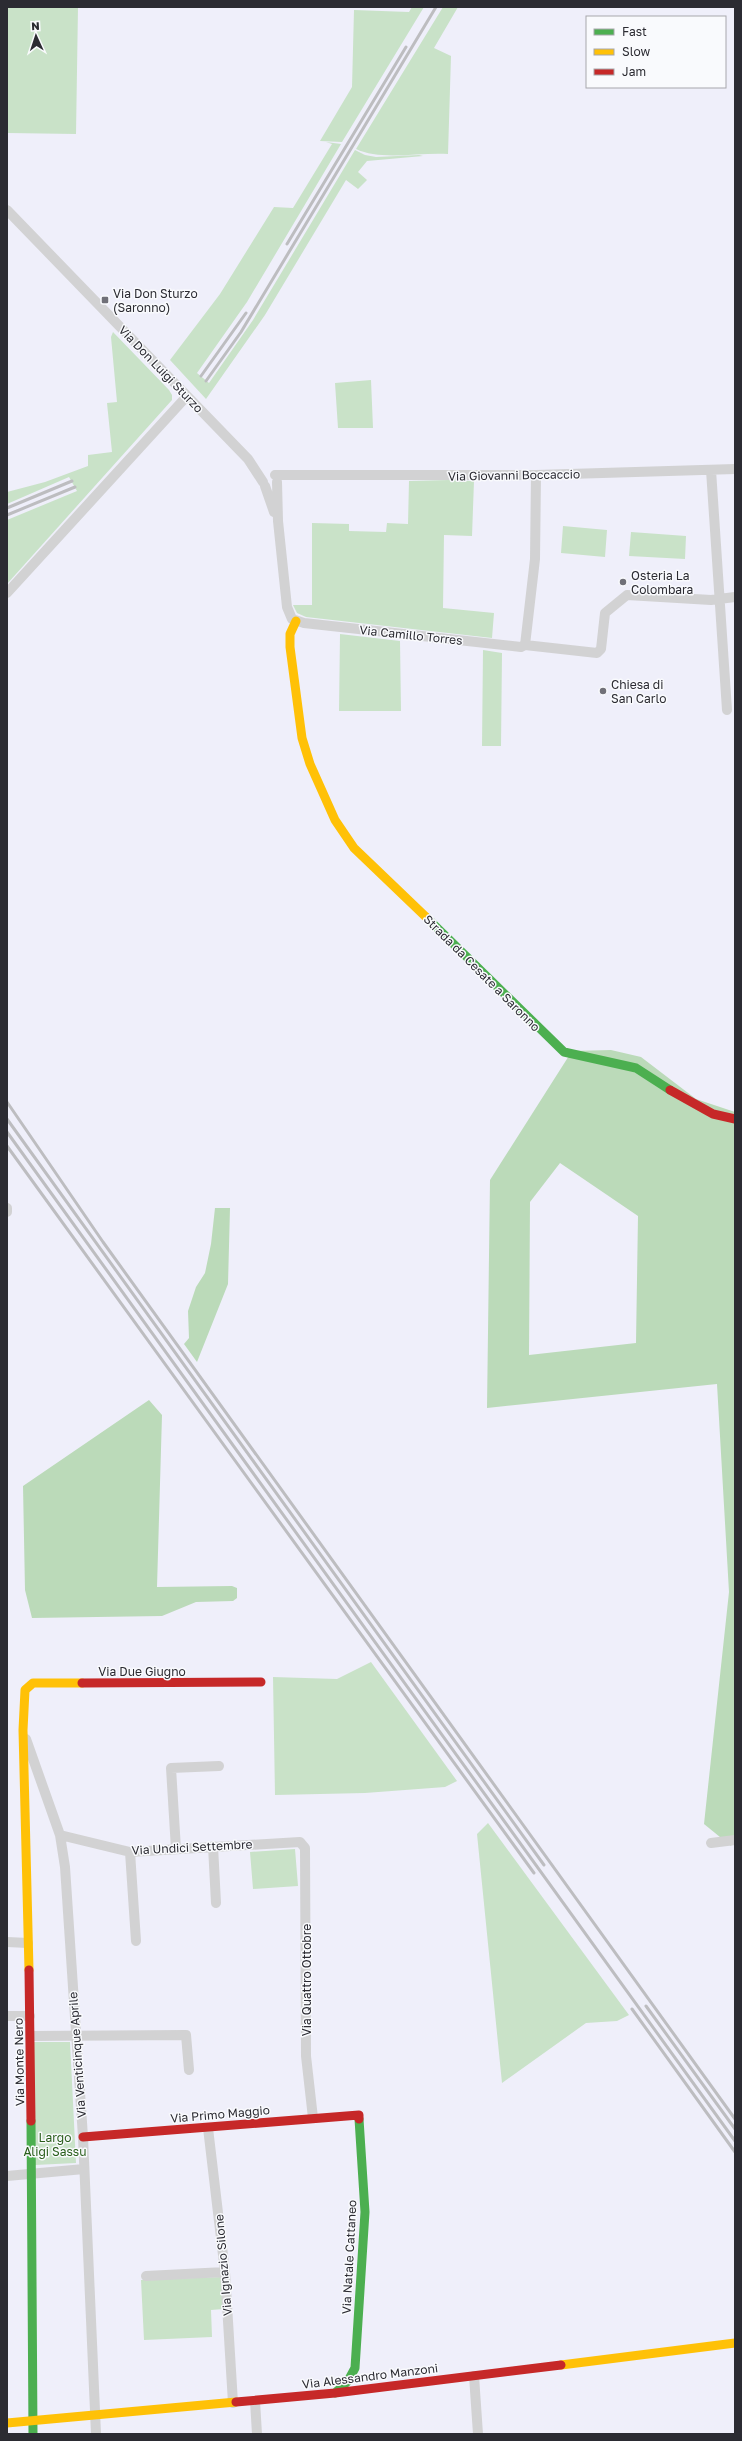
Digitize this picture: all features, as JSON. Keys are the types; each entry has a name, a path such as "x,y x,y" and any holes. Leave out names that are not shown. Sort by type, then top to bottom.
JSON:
{"street":[{"name":"Via Don Luigi Sturzo","path":"7,210 248,459 275,478 287,607 289,615 296,621"},
{"path":"7,593 187,396"},
{"name":"Via Don Luigi Sturzo","path":"248,459 264,484 278,521"},
{"name":"Via Giovanni Boccaccio","path":"264,484 272,487 275,478 292,475 536,475 735,469"},
{"path":"710,470 721,598 727,710"},
{"path":"525,645 535,559 536,475"},
{"name":"Via Camillo Torres","path":"296,621 521,647 525,645 598,653 601,649 605,614 627,595 711,600 721,598"},
{"path":"721,598 735,597"},
{"name":"Strada da Cesate a Saronno","path":"296,621 289,640 302,738 317,782 335,820 354,848 501,988 558,1048 570,1054 636,1068 692,1104 713,1114 735,1119"},
{"name":"Via Due Giugno","path":"25,1690 33,1683 261,1682"},
{"name":"Via Monte Nero","path":"25,1690 23,1730 31,2036 33,2434"},
{"name":"Via Venticinque Aprile","path":"23,1730 60,1835 65,1866 83,2137 96,2434"},
{"path":"176,1849 171,1768 219,1766"},
{"name":"Via Undici Settembre","path":"60,1835 130,1852 300,1842"},
{"path":"711,1843 735,1840"},
{"name":"Via Quattro Ottobre","path":"300,1842 305,1848 306,2056 314,2118"},
{"path":"213,1846 216,1904"},
{"path":"130,1852 136,1940"},
{"path":"7,1942 28,1943"},
{"path":"7,2016 30,2016"},
{"path":"31,2036 186,2035 189,2070"},
{"name":"Via Primo Maggio","path":"83,2137 359,2115"},
{"name":"Via Natale Cattaneo","path":"335,2394 348,2381 355,2368 365,2212 359,2115"},
{"name":"Via Ignazio Silone","path":"208,2128 225,2272 233,2403"},
{"path":"7,2176 84,2169"},
{"path":"146,2276 225,2272"},
{"name":"Via Alessandro Manzoni","path":"7,2423 335,2394 735,2343"},
{"path":"474,2376 478,2434"},
{"path":"255,2401 257,2434"}],"green space":[{"path":"7,7 78,7 76,134 8,133"},
{"path":"412,7 424,7 342,142 320,141 352,87 354,10 409,12"},
{"path":"443,7 458,7 434,48 451,56 448,154 377,155 356,149"},
{"path":"326,142 341,144 247,302 197,373 209,383 253,320 355,150 365,155 376,157 423,156 367,161 358,172 367,180 358,189 346,180 265,315 206,399 170,360 220,294 274,207 293,208 332,144"},
{"path":"113,332 169,390 172,395 172,400 7,584 7,520 77,491 69,477 7,504 7,492 45,482 88,466 88,455 112,452 107,403 117,402 111,337"},
{"path":"371,380 373,428 338,428 335,383"},
{"path":"409,481 474,481 472,536 444,535 443,608 494,613 492,638 306,617 297,613 293,605 312,605 312,523 349,524 349,531 386,532 387,523 408,524"},
{"path":"563,526 607,530 605,557 561,553"},
{"path":"631,532 686,536 685,559 629,556"},
{"path":"340,634 400,641 401,711 339,711"},
{"path":"483,650 502,653 501,746 482,746"},
{"path":"611,1050 641,1057 696,1099 735,1112 735,1837 731,1846 704,1824 729,1592 717,1384 487,1408 490,1180 572,1051","holes":["560,1163 638,1216 636,1343 529,1355 530,1202"]},
{"path":"215,1208 230,1208 228,1284 197,1362 184,1344 189,1338 188,1311 196,1287 205,1273 211,1244"},
{"path":"149,1400 162,1415 157,1587 232,1586 237,1588 237,1598 233,1601 196,1602 162,1616 32,1618 25,1590 23,1486"},
{"path":"371,1662 457,1781 445,1787 365,1793 275,1795 273,1677 337,1679"},
{"path":"488,1823 629,2015 617,2021 586,2023 502,2083 477,1834"},
{"path":"295,1849 298,1886 253,1889 250,1852"},
{"name":"Largo Aligi Sassu","path":"33,2042 70,2042 76,2163 35,2165"},
{"path":"222,2277 223,2309 211,2310 212,2337 144,2340 141,2280"}],"railway":[{"path":"206,381 241,332 436,7"},
{"path":"287,244 406,47"},
{"path":"201,376 246,313"},
{"path":"7,508 72,481"},
{"path":"7,515 75,487"},
{"path":"7,1102 103,1242 735,2119"},
{"path":"7,1119 544,1865"},
{"path":"7,1132 735,2141"},
{"path":"7,1146 534,1873"},
{"path":"646,2006 735,2129"},
{"path":"632,2009 735,2152"}],"traffic: fast":[{"path":"427,918 564,1052 636,1068 670,1090"},
{"path":"335,2393 348,2381 355,2368 365,2212 359,2119"},
{"path":"31,2121 33,2434"}],"traffic: slow":[{"path":"296,621 290,634 290,647 302,738 310,764 335,820 354,848 427,918"},
{"path":"29,1970 23,1730 25,1690 33,1683 82,1683"},
{"path":"561,2365 735,2343"},
{"path":"7,2423 236,2402"}],"traffic: jam":[{"path":"670,1090 713,1114 735,1119"},
{"path":"82,1683 261,1682"},
{"path":"29,1970 31,2121"},
{"path":"83,2137 359,2115 359,2119"},
{"path":"236,2402 335,2393 561,2365"}],"place":[{"name":"Via Don Sturzo (Saronno)","path":"105,300"},
{"name":"Osteria La Colombara","path":"623,582"},
{"name":"Chiesa di San Carlo","path":"603,691"}]}
